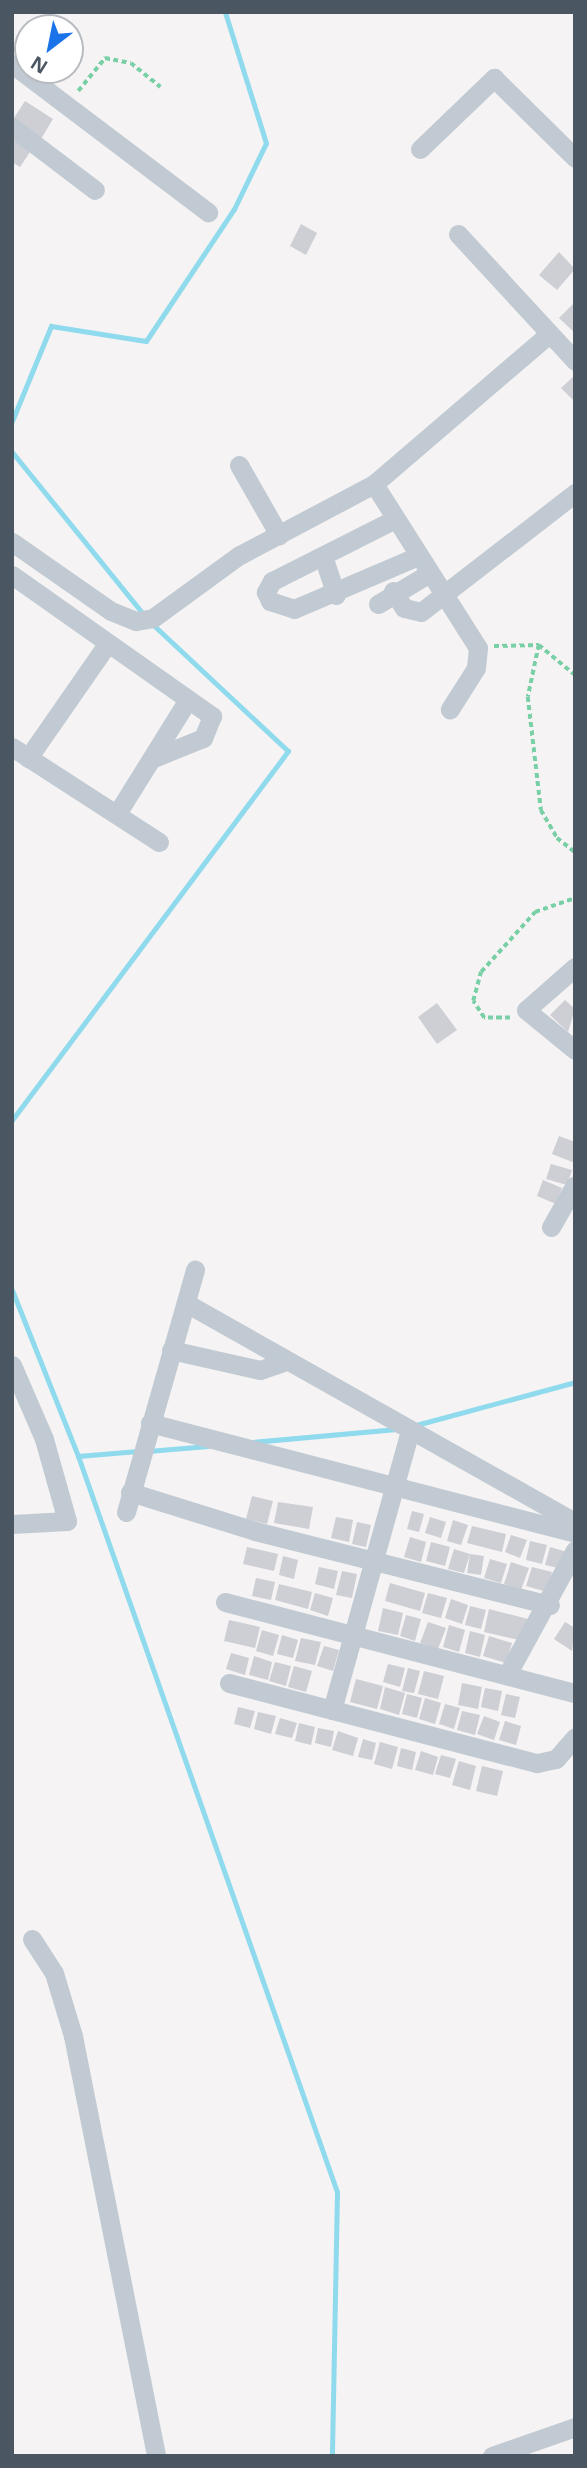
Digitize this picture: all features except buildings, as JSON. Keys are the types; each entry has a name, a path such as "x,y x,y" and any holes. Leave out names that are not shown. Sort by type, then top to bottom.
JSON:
{"street":[{"path":"12,64 208,212"},
{"path":"420,149 494,78 575,158"},
{"path":"12,127 95,190"},
{"path":"458,234 548,335 575,361"},
{"path":"12,542 111,611 144,619 231,561 374,484 548,335"},
{"path":"239,465 279,536"},
{"path":"374,484 428,574 478,648 476,668 450,709"},
{"path":"428,574 386,598 414,612 445,597 575,494"},
{"path":"394,519 272,581 266,592 277,609 285,609 336,595 418,556"},
{"path":"323,556 336,595"},
{"path":"15,582 212,716 210,728 181,750 156,757"},
{"path":"108,643 20,753 118,812 159,842"},
{"path":"118,812 156,757 187,701"},
{"path":"575,967 526,1010 575,1051"},
{"path":"551,1227 575,1185"},
{"path":"195,1270 128,1502 375,1560 550,1605"},
{"path":"186,1303 284,1362 575,1521"},
{"path":"172,1350 260,1370 284,1362"},
{"path":"12,1365 44,1439 67,1521 12,1524"},
{"path":"150,1423 575,1533"},
{"path":"332,1710 396,1486 406,1429"},
{"path":"508,1673 550,1605 575,1550"},
{"path":"225,1602 353,1637 508,1673 575,1693"},
{"path":"229,1683 537,1763 556,1759 575,1737"},
{"path":"32,1939 54,1973 73,2036 156,2456"},
{"path":"492,2456 575,2427"}],"path":[{"path":"65,106 105,58 131,64 161,88"},
{"path":"478,648 539,645 575,675"},
{"path":"539,645 528,697 541,810 557,838 575,852"},
{"path":"526,1010 502,1022 484,1017 473,1001 481,972 535,912 575,898"}],"waterway":[{"path":"12,421 51,326 146,341 234,209 266,143 225,12"},
{"path":"12,452 145,616"},
{"path":"12,1120 288,751 151,623"},
{"path":"12,1290 78,1456 337,2192 332,2456"},
{"path":"416,1425 575,1382"},
{"path":"252,1442 399,1429"},
{"path":"148,1451 208,1446"},
{"path":"78,1456 138,1451"}]}
